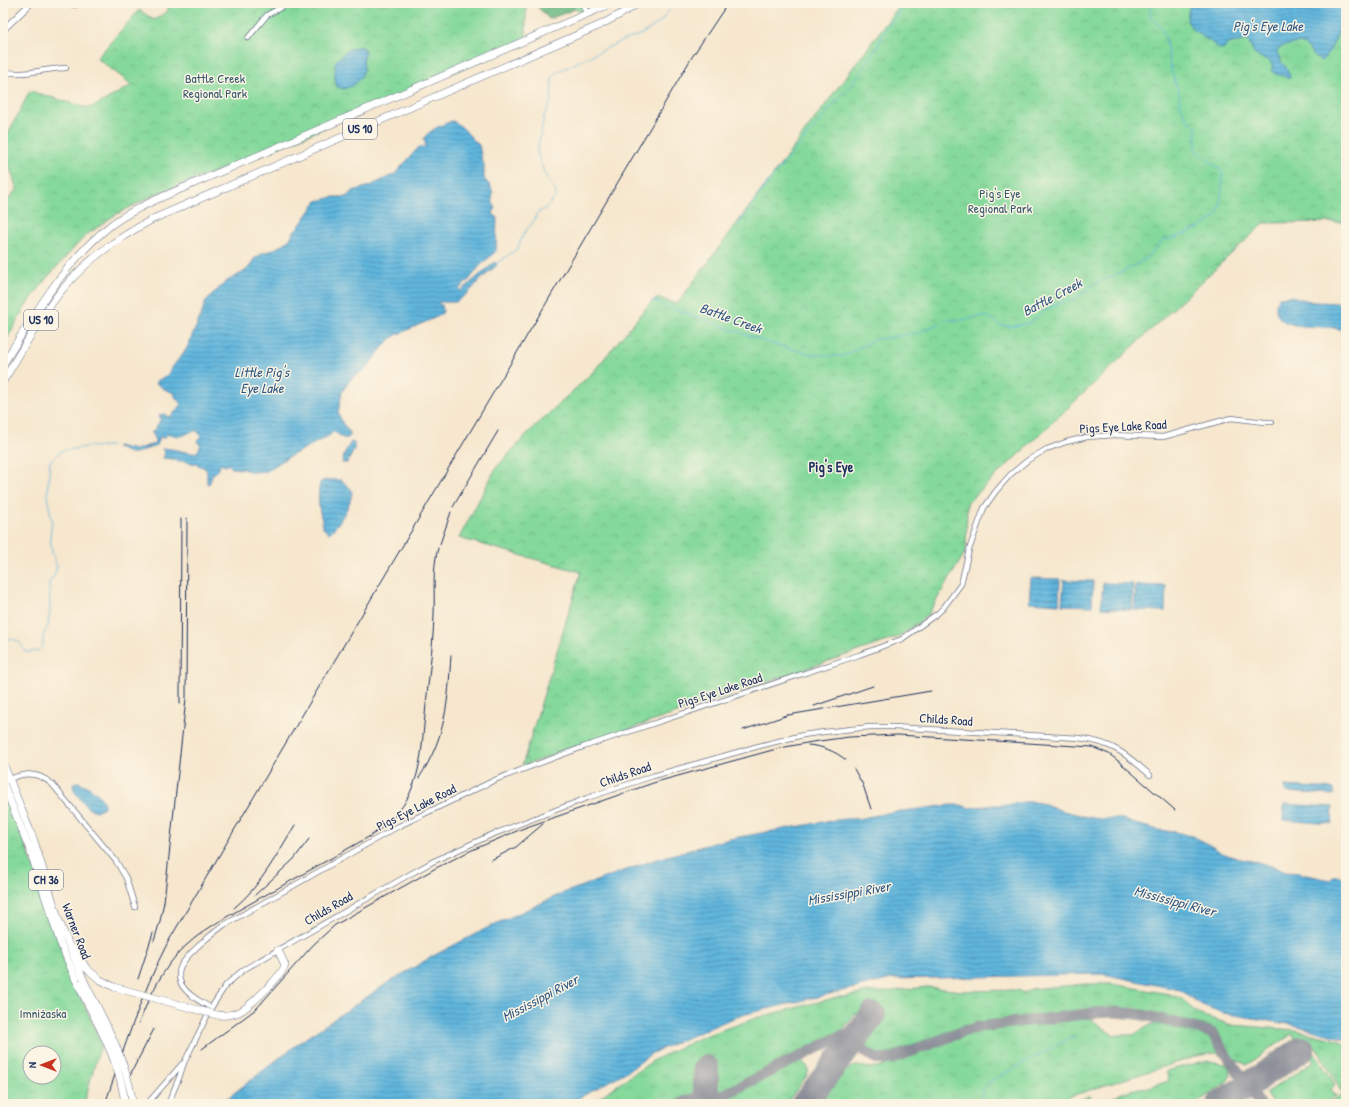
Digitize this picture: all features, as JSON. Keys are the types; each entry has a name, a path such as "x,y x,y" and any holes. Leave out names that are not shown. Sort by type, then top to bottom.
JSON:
{"highway":[{"name":"US 10","path":"3,364 45,298 67,268 99,235 131,212 162,197 612,3"},
{"name":"US 10","path":"3,381 52,303 65,286 91,259 128,233 153,219 598,26 639,3"},
{"name":"Warner Road","path":"3,763 5,781 30,850 55,931 76,980 115,1060 122,1083 125,1104"},
{"name":"Warner Road","path":"5,781 34,841 59,921 84,981 122,1059 130,1086 133,1104"},
{"path":"59,921 86,968 99,979 114,987 217,1015 229,1015 240,1012 251,1004 280,974 285,965 278,950"}],"street":[{"path":"3,30 31,3"},
{"path":"66,3 75,5"},
{"path":"248,38 267,16 289,3"},
{"path":"581,3 588,13"},
{"path":"3,71 14,73 66,68"},
{"name":"Pigs Eye Lake Road","path":"211,1008 184,990 179,974 182,964 209,936 224,925 399,826 497,779 583,747 859,655 902,639 938,613 961,584 969,550 984,508 996,491 1011,474 1028,460 1047,449 1086,437 1114,435 1163,437 1230,418 1272,422"},
{"name":"Childs Road","path":"168,1104 180,1078 184,1063 211,1008 220,993 238,974 417,870 512,826 587,798 659,774 796,737 847,729 893,727 1079,738 1098,741 1111,746 1134,761 1150,774"},
{"path":"5,781 23,774 36,775 52,784 116,861 126,878 135,907"},
{"name":"Childs Road","path":"147,1104 173,1073 184,1063"}],"green space":[{"name":"Battle Creek Regional Park","path":"163,3 526,3 526,42 270,151 152,196 115,215 85,236 45,280 25,307 3,346 3,209 6,202 17,189 3,143 30,91 84,107 93,107 132,85 97,58 139,10 154,20 169,10"},
{"path":"534,3 591,3 549,19"},
{"path":"568,3 599,3 580,12"},
{"name":"Pig's Eye Regional Park","path":"901,3 1346,3 1346,222 1264,223 967,503 966,551 927,616 899,637 522,766 581,572 459,538 496,468 529,432 594,371 650,303 658,298 677,304"},
{"name":"Imniżaska","path":"3,788 28,851 73,982 102,1043 84,1104 3,1104"},
{"path":"1085,984 1112,984 1169,994 1182,999 1200,1015 1232,1025 1295,1030 1338,1040 1346,1044 1346,1104 1328,1104 1345,1092 1341,1091 1321,1055 1309,1039 1307,1041 1308,1043 1303,1046 1298,1038 1296,1040 1292,1034 1247,1065 1236,1060 1216,1031 1211,1027 1149,1012 1122,1008 1105,1008 987,1021 963,1026 885,1055 876,1054 865,1045 876,1031 871,1023 875,1016 869,1012 866,1017 863,1018 856,1013 843,1030 714,1095 714,1068 697,1068 696,1094 682,1097 673,1104 590,1104 654,1060 702,1037 756,1018 838,997 869,992 883,992 927,987 962,991 1018,990 1024,993 1031,989"},
{"path":"1090,1018 1114,1035 1133,1035 1154,1023 1204,1035 1209,1037 1220,1054 1216,1053 1201,1055 1071,1096 1059,1104 820,1104 842,1076 852,1067 878,1068 964,1036 979,1032"},
{"path":"1309,1045 1333,1081 1335,1085 1331,1089 1336,1096 1324,1104 1273,1104 1266,1093 1314,1061 1305,1048"},
{"path":"1204,1061 1228,1065 1231,1075 1226,1083 1195,1104 1068,1104 1090,1096 1093,1103 1106,1101 1124,1092 1169,1081 1166,1071"},
{"path":"801,1062 807,1066 808,1074 786,1104 717,1104 722,1100"}],"water":[{"name":"Pig's Eye Lake","path":"1190,3 1346,3 1346,29 1338,31 1331,48 1321,61 1305,45 1302,44 1296,43 1282,46 1278,49 1277,53 1280,56 1281,62 1287,69 1290,78 1286,78 1285,76 1276,74 1271,70 1273,67 1270,61 1255,55 1248,40 1227,44 1225,48 1220,49 1201,35 1192,27 1187,19"},
{"path":"363,47 365,53 363,61 364,69 361,77 354,85 344,89 337,87 335,62 348,50"},
{"name":"Little Pig's Eye Lake","path":"452,121 463,128 479,145 484,164 484,179 492,189 495,207 493,214 497,217 496,251 459,289 461,291 495,262 497,265 469,292 456,302 438,302 439,305 442,305 443,312 439,316 396,335 385,344 367,368 353,377 342,392 338,413 343,424 351,434 348,438 343,438 335,432 332,432 330,435 283,460 267,471 253,472 232,468 228,464 225,466 221,464 218,470 212,475 210,483 207,484 207,472 205,468 184,461 163,458 165,453 162,449 192,453 198,451 201,445 197,442 201,437 198,431 192,431 182,436 169,434 164,439 160,436 156,446 136,453 129,453 116,447 135,450 154,444 155,441 153,433 151,433 161,419 159,415 165,414 167,417 171,416 179,408 181,404 174,393 164,389 156,383 156,381 166,377 187,348 205,303 214,293 227,281 244,272 254,259 263,253 273,250 290,239 294,231 317,201 334,197 346,197 353,191 370,186 395,174 419,147 424,148 426,141 423,140 428,133"},
{"path":"1291,296 1313,302 1346,304 1346,331 1330,327 1294,325 1281,319 1277,313 1276,306 1279,297"},
{"path":"351,442 354,443 354,450 347,463 342,463 345,452"},
{"path":"327,480 341,480 352,490 350,501 344,513 337,525 329,533 323,528 323,523 321,523 323,521 321,518 319,502 320,483"},
{"path":"1031,578 1060,579 1059,604 1029,602"},
{"path":"1064,580 1093,581 1092,606 1062,605"},
{"path":"1103,583 1133,584 1132,610 1101,608"},
{"path":"1136,585 1166,586 1165,611 1134,610"},
{"path":"77,782 94,791 101,799 104,807 96,811 88,808 74,791 73,784"},
{"path":"1285,786 1334,789 1334,795 1286,792"},
{"name":"Mississippi River","path":"1023,802 1045,804 1060,810 1087,817 1099,819 1123,819 1158,830 1192,836 1222,853 1236,858 1275,867 1285,872 1298,873 1330,880 1334,876 1338,875 1346,881 1346,1039 1294,1025 1223,1013 1202,1005 1180,990 1103,974 892,979 746,1014 728,1020 652,1053 631,1069 568,1104 220,1104 300,1042 386,984 433,956 489,927 563,893 657,859 739,837 829,821 858,819 887,813 950,805 961,805 969,808 1010,805"},
{"path":"1284,804 1333,807 1332,824 1283,820"}],"waterway":[{"path":"738,225 767,183 857,77 879,44 884,31 905,3"},
{"name":"Battle Creek","path":"652,300 769,343 807,353 828,356 843,356 874,340 921,332 945,320 961,320 984,316 991,318 1000,325 1014,326 1029,323 1044,311 1060,303 1075,299 1093,285 1130,268 1148,257 1163,240 1177,237 1199,228 1217,216 1220,207 1223,175 1219,168 1196,151 1196,127 1187,120 1180,103 1179,93 1171,70 1165,36 1162,29 1150,16 1150,7 1156,3"},
{"name":"Battle Creek","path":"497,263 517,249 524,233 534,221 537,213 546,208 556,196 556,192 545,175 537,152 544,116 551,102 552,79 555,73 624,40 640,35 659,23 672,7"},
{"path":"3,639 16,640 27,652 38,651 43,646 43,636 48,626 50,610 49,583 54,576 57,567 52,552 50,537 52,520 47,497 50,461 61,451 85,447 111,446"},
{"path":"982,1104 982,1092 989,1082 1070,1038 1074,1038"}],"taxiway":[{"path":"681,1104 692,1099 715,1099 843,1035 873,1057 880,1059 891,1059 978,1027 1093,1013 1115,1012 1153,1017 1212,1033 1260,1104"}],"runway":[{"path":"804,1104 873,1015"},
{"path":"1220,1104 1302,1049"},
{"path":"706,1068 706,1104"}],"railway":[{"path":"105,1104 141,1002 168,942 692,57 728,3"},
{"path":"453,507 498,431"},
{"path":"440,544 451,512"},
{"path":"154,941 164,902 186,699 187,518"},
{"path":"180,704 181,519"},
{"path":"139,1023 159,980 184,947 204,931 226,917 372,835 389,822 407,800 414,784 421,755 433,640 434,573 438,548"},
{"path":"419,778 435,748 444,719 449,689 451,655"},
{"path":"814,706 873,686"},
{"path":"783,716 931,691"},
{"path":"743,730 788,715"},
{"path":"202,1049 256,1009 313,945 335,925 436,868 472,850 524,828 656,782 780,748 849,737 898,735 1092,747 1109,754 1117,760 1175,810"},
{"path":"808,745 818,746 837,754 846,760"},
{"path":"854,769 863,785 871,809"},
{"path":"491,860 516,847 543,824"},
{"path":"234,908 244,899 260,880 295,825"},
{"path":"255,895 294,859 309,839"},
{"path":"138,979 153,933"},
{"path":"120,1104 132,1071 154,1029"}],"district":[{"name":"Pig's Eye","path":"831,467"}]}
